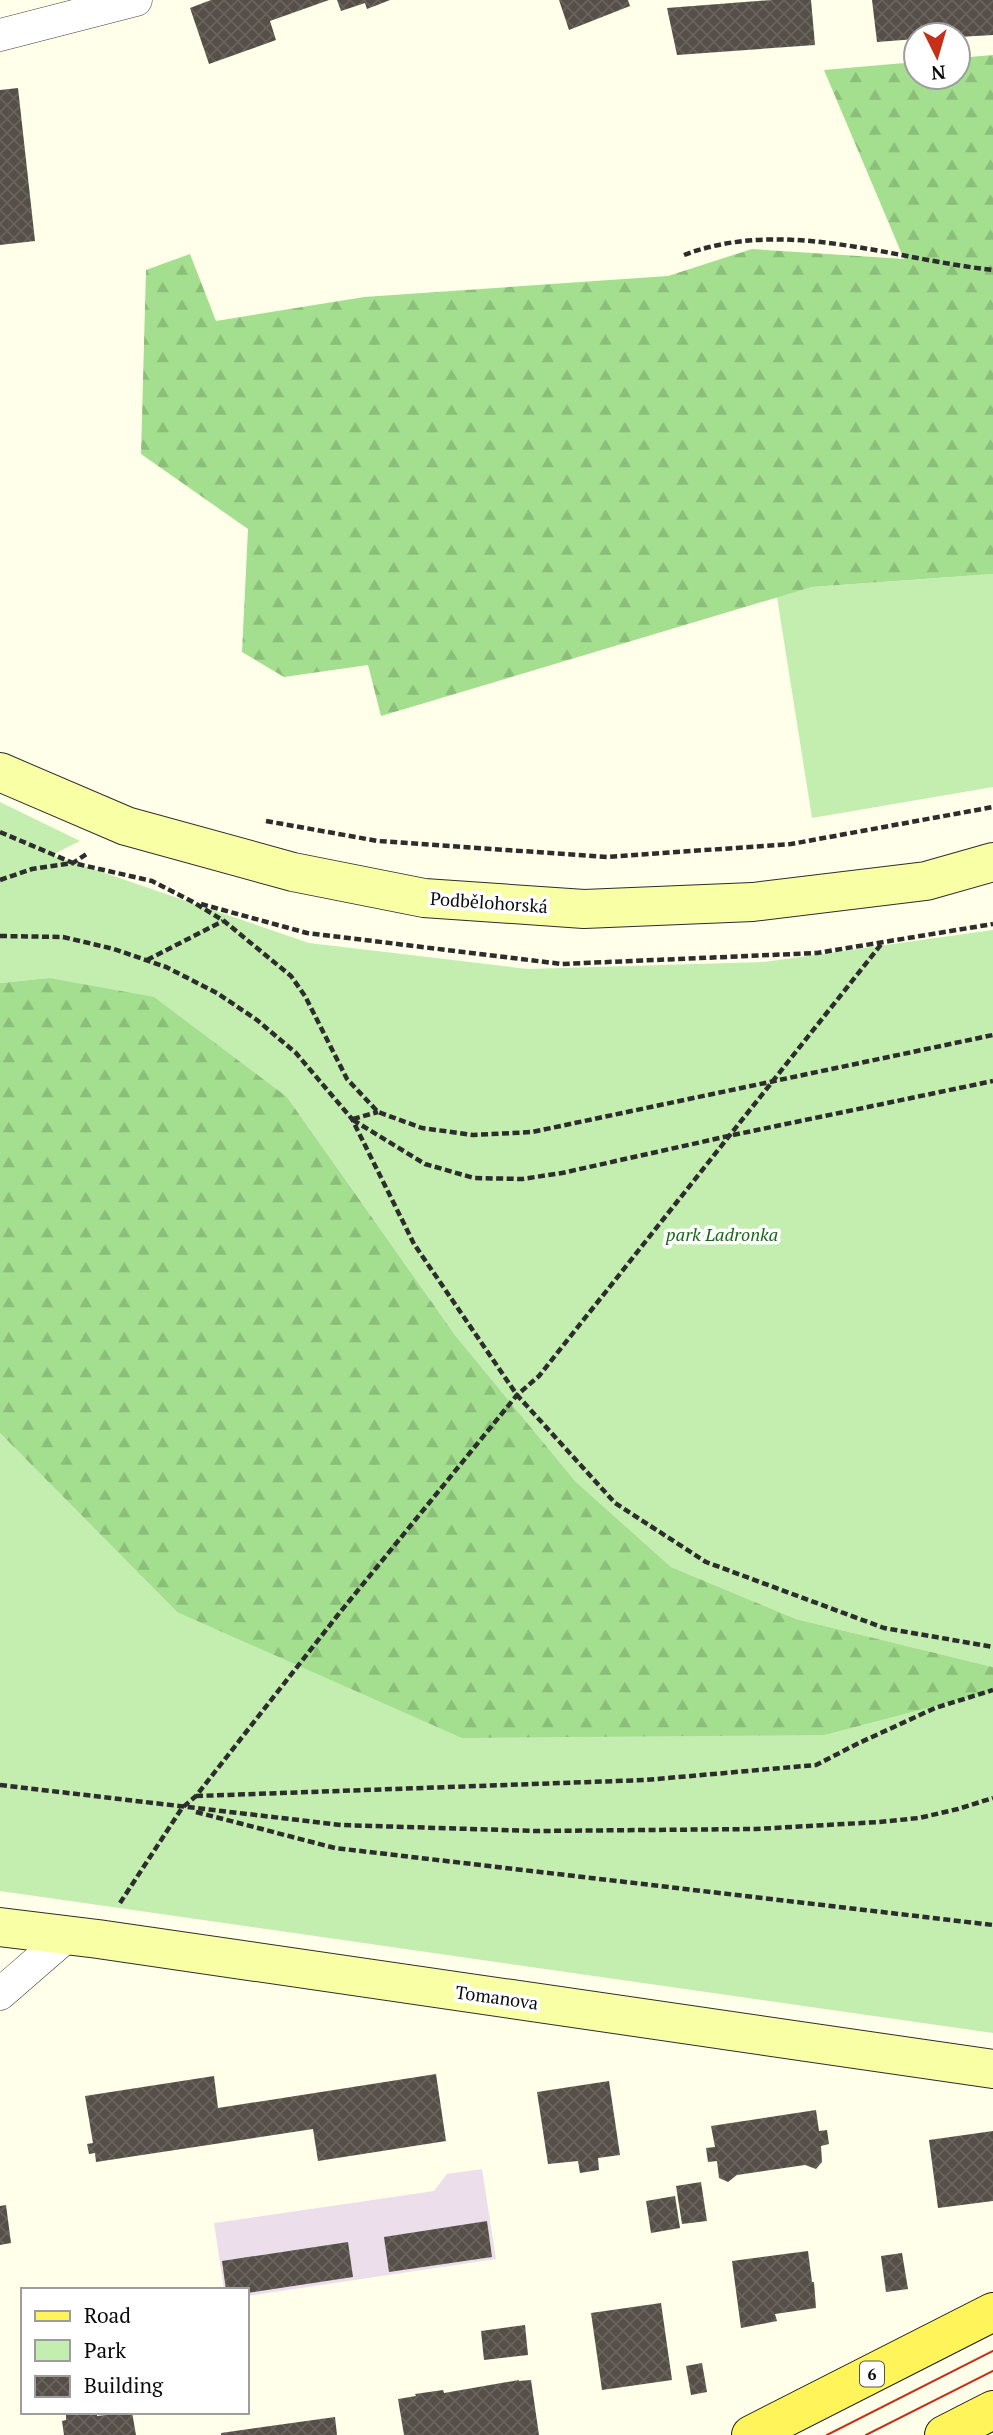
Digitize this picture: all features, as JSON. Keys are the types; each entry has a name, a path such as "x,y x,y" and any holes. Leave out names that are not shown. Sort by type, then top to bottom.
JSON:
{"main road":[{"name":"6","path":"751,2435 993,2312"},
{"path":"944,2435 993,2410"}],"street":[{"path":"0,34 136,0"},
{"name":"Podbělohorská","path":"0,772 126,826 293,872 424,898 584,909 753,902 926,881 993,862"},
{"name":"Tomanova","path":"0,1927 993,2069"},
{"path":"0,1994 68,1935"}],"path":[{"path":"684,255 708,246 765,238 838,243 919,260 993,270"},
{"path":"260,820 378,841 607,857 791,844 993,807"},
{"path":"0,832 73,863 152,881 224,921 291,976 305,996 347,1079 378,1112 422,1128 473,1135 532,1132 993,1035"},
{"path":"0,880 32,869 73,863"},
{"path":"147,960 224,921"},
{"path":"0,936 63,937 114,949 166,967 217,993 257,1020 296,1053 352,1119 414,1244 517,1395 615,1503 706,1562 884,1628 993,1647"},
{"path":"120,1904 182,1808 196,1796 337,1616 517,1395 539,1377 883,942"},
{"path":"352,1119 425,1164 474,1178 522,1179 562,1173 993,1081"},
{"path":"352,1119 378,1112"},
{"path":"196,1796 645,1780 816,1765 935,1708 993,1690"},
{"path":"0,1785 341,1825 537,1831 729,1829 906,1819 958,1809 993,1798"},
{"path":"182,1808 335,1848 993,1926"}],"shaded area":[{"path":"482,2169 496,2259 248,2296 248,2288 224,2288 214,2223 434,2191 447,2174"}],"green space":[{"path":"993,55 993,574 812,587 381,716 368,665 284,677 242,652 248,529 141,454 146,270 190,254 216,321 364,297 668,276 752,249 904,259 824,70 902,63 902,91 972,91 972,57"},
{"path":"993,574 993,787 812,818 777,597 812,587"},
{"name":"park Ladronka","path":"0,802 80,841 52,855 309,943 528,969 764,962 993,930 993,1667 796,1619 671,1567 575,1481 455,1335 287,1097 49,978 0,983"},
{"path":"49,978 154,997 287,1097 455,1335 575,1481 671,1567 796,1619 993,1667 993,1691 825,1735 462,1738 177,1612 0,1433 0,983"},
{"path":"0,1433 177,1612 825,1735 993,1691 993,2033 0,1891"}],"building":[{"path":"211,0 329,0 270,21 276,40 209,64 190,8"},
{"path":"337,0 390,0 367,9 365,3 341,11"},
{"path":"559,0 628,0 630,6 569,30"},
{"path":"772,0 811,0 815,45 677,55 667,8"},
{"path":"872,0 993,0 993,35 972,36 972,21 902,21 902,40 877,42"},
{"path":"18,88 35,241 0,245 0,90"},
{"path":"436,2074 446,2141 318,2161 313,2129 96,2162 95,2153 89,2154 87,2144 93,2143 85,2096 214,2076 218,2108"},
{"path":"609,2081 620,2155 598,2158 599,2170 580,2173 578,2161 548,2164 537,2092"},
{"path":"816,2110 819,2131 827,2130 829,2144 821,2146 822,2162 816,2169 805,2165 737,2175 728,2182 719,2178 717,2161 708,2162 706,2148 715,2147 711,2126"},
{"path":"993,2131 993,2201 938,2208 929,2140"},
{"path":"701,2182 707,2221 682,2224 676,2186"},
{"path":"675,2196 680,2228 651,2233 646,2201"},
{"path":"6,2205 11,2243 0,2245 0,2206"},
{"path":"487,2221 492,2257 389,2272 384,2237"},
{"path":"348,2242 353,2277 248,2293 248,2288 226,2288 222,2261"},
{"path":"808,2251 816,2308 775,2314 777,2321 741,2328 732,2261"},
{"path":"902,2253 908,2289 886,2292 881,2256"},
{"path":"661,2303 672,2380 602,2390 591,2313"},
{"path":"525,2325 528,2355 484,2360 481,2331"},
{"path":"702,2363 707,2392 691,2395 686,2366"},
{"path":"531,2380 539,2435 404,2435 398,2399 416,2396 415,2394 443,2390 444,2393"},
{"path":"132,2414 136,2435 64,2435 62,2421 66,2420 66,2415"},
{"path":"335,2417 337,2435 221,2435 221,2433"}],"tram line":[{"path":"827,2435 993,2351"},
{"path":"866,2435 993,2371"}]}
